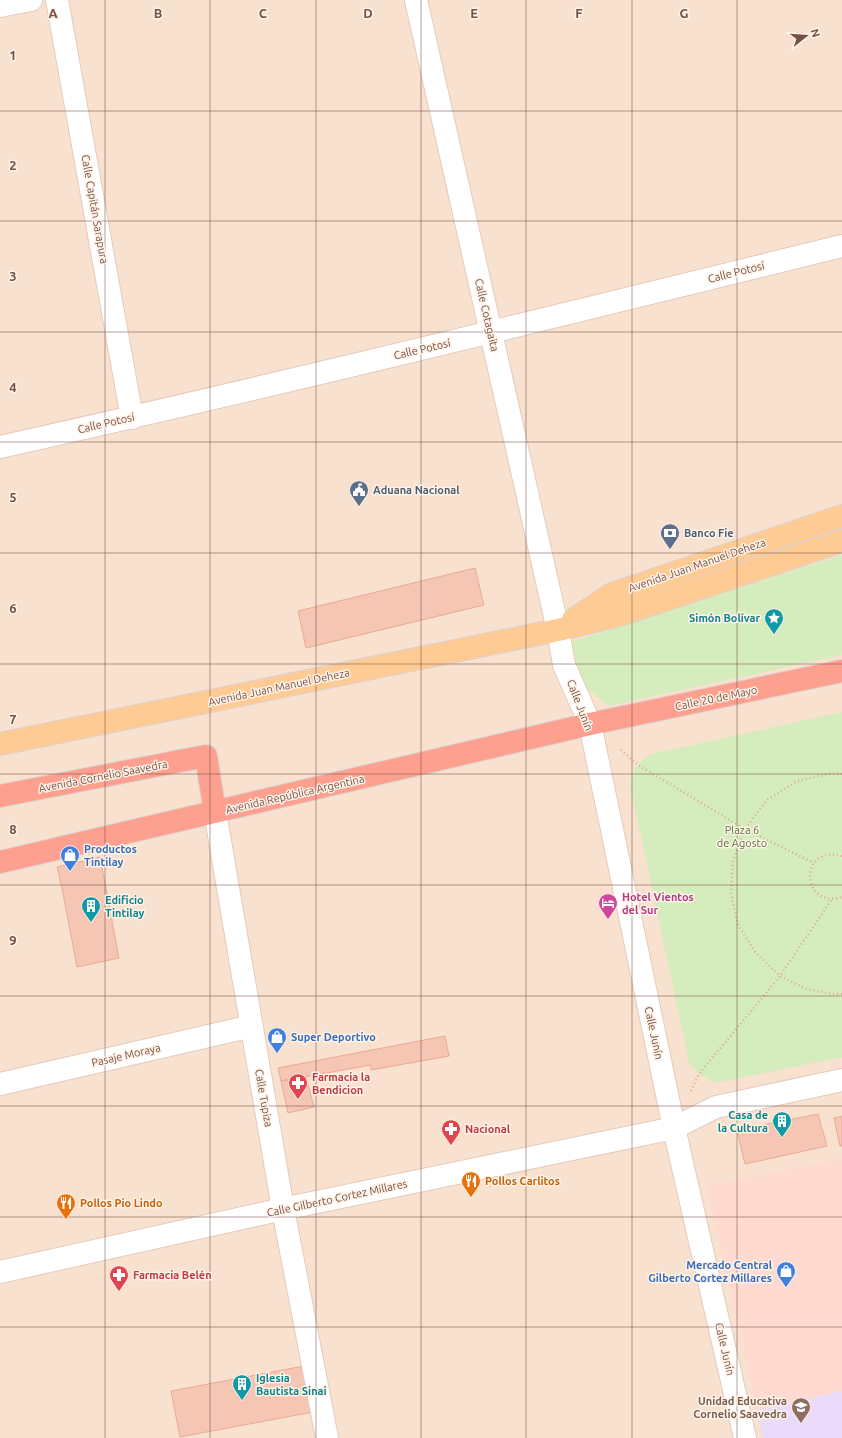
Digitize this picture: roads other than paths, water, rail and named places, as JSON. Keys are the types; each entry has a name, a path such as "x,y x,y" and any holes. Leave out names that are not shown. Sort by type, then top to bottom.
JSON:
{"highway":[{"name":"Calle 20 de Mayo","path":"590,724 842,671"},
{"name":"Avenida República Argentina","path":"0,862 590,724"},
{"name":"Calle Tupiza","path":"206,756 215,812"},
{"name":"Avenida Cornelio Saavedra","path":"0,796 206,756"}],"main road":[{"name":"Avenida Juan Manuel Deheza","path":"558,630 612,594 842,516"},
{"name":"Avenida Juan Manuel Deheza","path":"0,744 558,630 619,615 842,541"}],"street":[{"path":"0,6 31,0"},
{"name":"Calle Capitán Sarapura","path":"58,0 132,418"},
{"name":"Calle Cotagaita","path":"416,0 558,630"},
{"name":"Calle Potosí","path":"0,447 132,418 491,333 842,246"},
{"name":"Calle Junín","path":"558,630 564,665 590,724 674,1128 745,1438"},
{"name":"Calle Tupiza","path":"215,812 283,1209 327,1438"},
{"name":"Pasaje Moraya","path":"0,1084 252,1026"},
{"name":"Calle Gilberto Cortez Millares","path":"0,1272 283,1209 674,1128 716,1107 842,1080"}],"place":[{"name":"Aduana Nacional","path":"359,507"},
{"name":"Banco Fie","path":"670,550"},
{"name":"Simón Bolívar","path":"774,635"},
{"name":"Productos Tintilay","path":"70,872"},
{"name":"Hotel Vientos del Sur","path":"608,920"},
{"name":"Edificio Tintilay","path":"91,923"},
{"name":"Super Deportivo","path":"277,1054"},
{"name":"Farmacia la Bendicion","path":"298,1100"},
{"name":"Casa de la Cultura","path":"782,1138"},
{"name":"Nacional","path":"451,1146"},
{"name":"Pollos Carlitos","path":"471,1198"},
{"name":"Pollos Pio Lindo","path":"66,1220"},
{"name":"Mercado Central Gilberto Cortez Millares","path":"786,1288"},
{"name":"Farmacia Belén","path":"119,1292"},
{"name":"Iglesia Bautista Sinai","path":"242,1401"},
{"name":"Unidad Educativa Cornelio Saavedra","path":"801,1424"}],"park label":[{"name":"Plaza 6 de Agosto","path":"742,836"}]}
